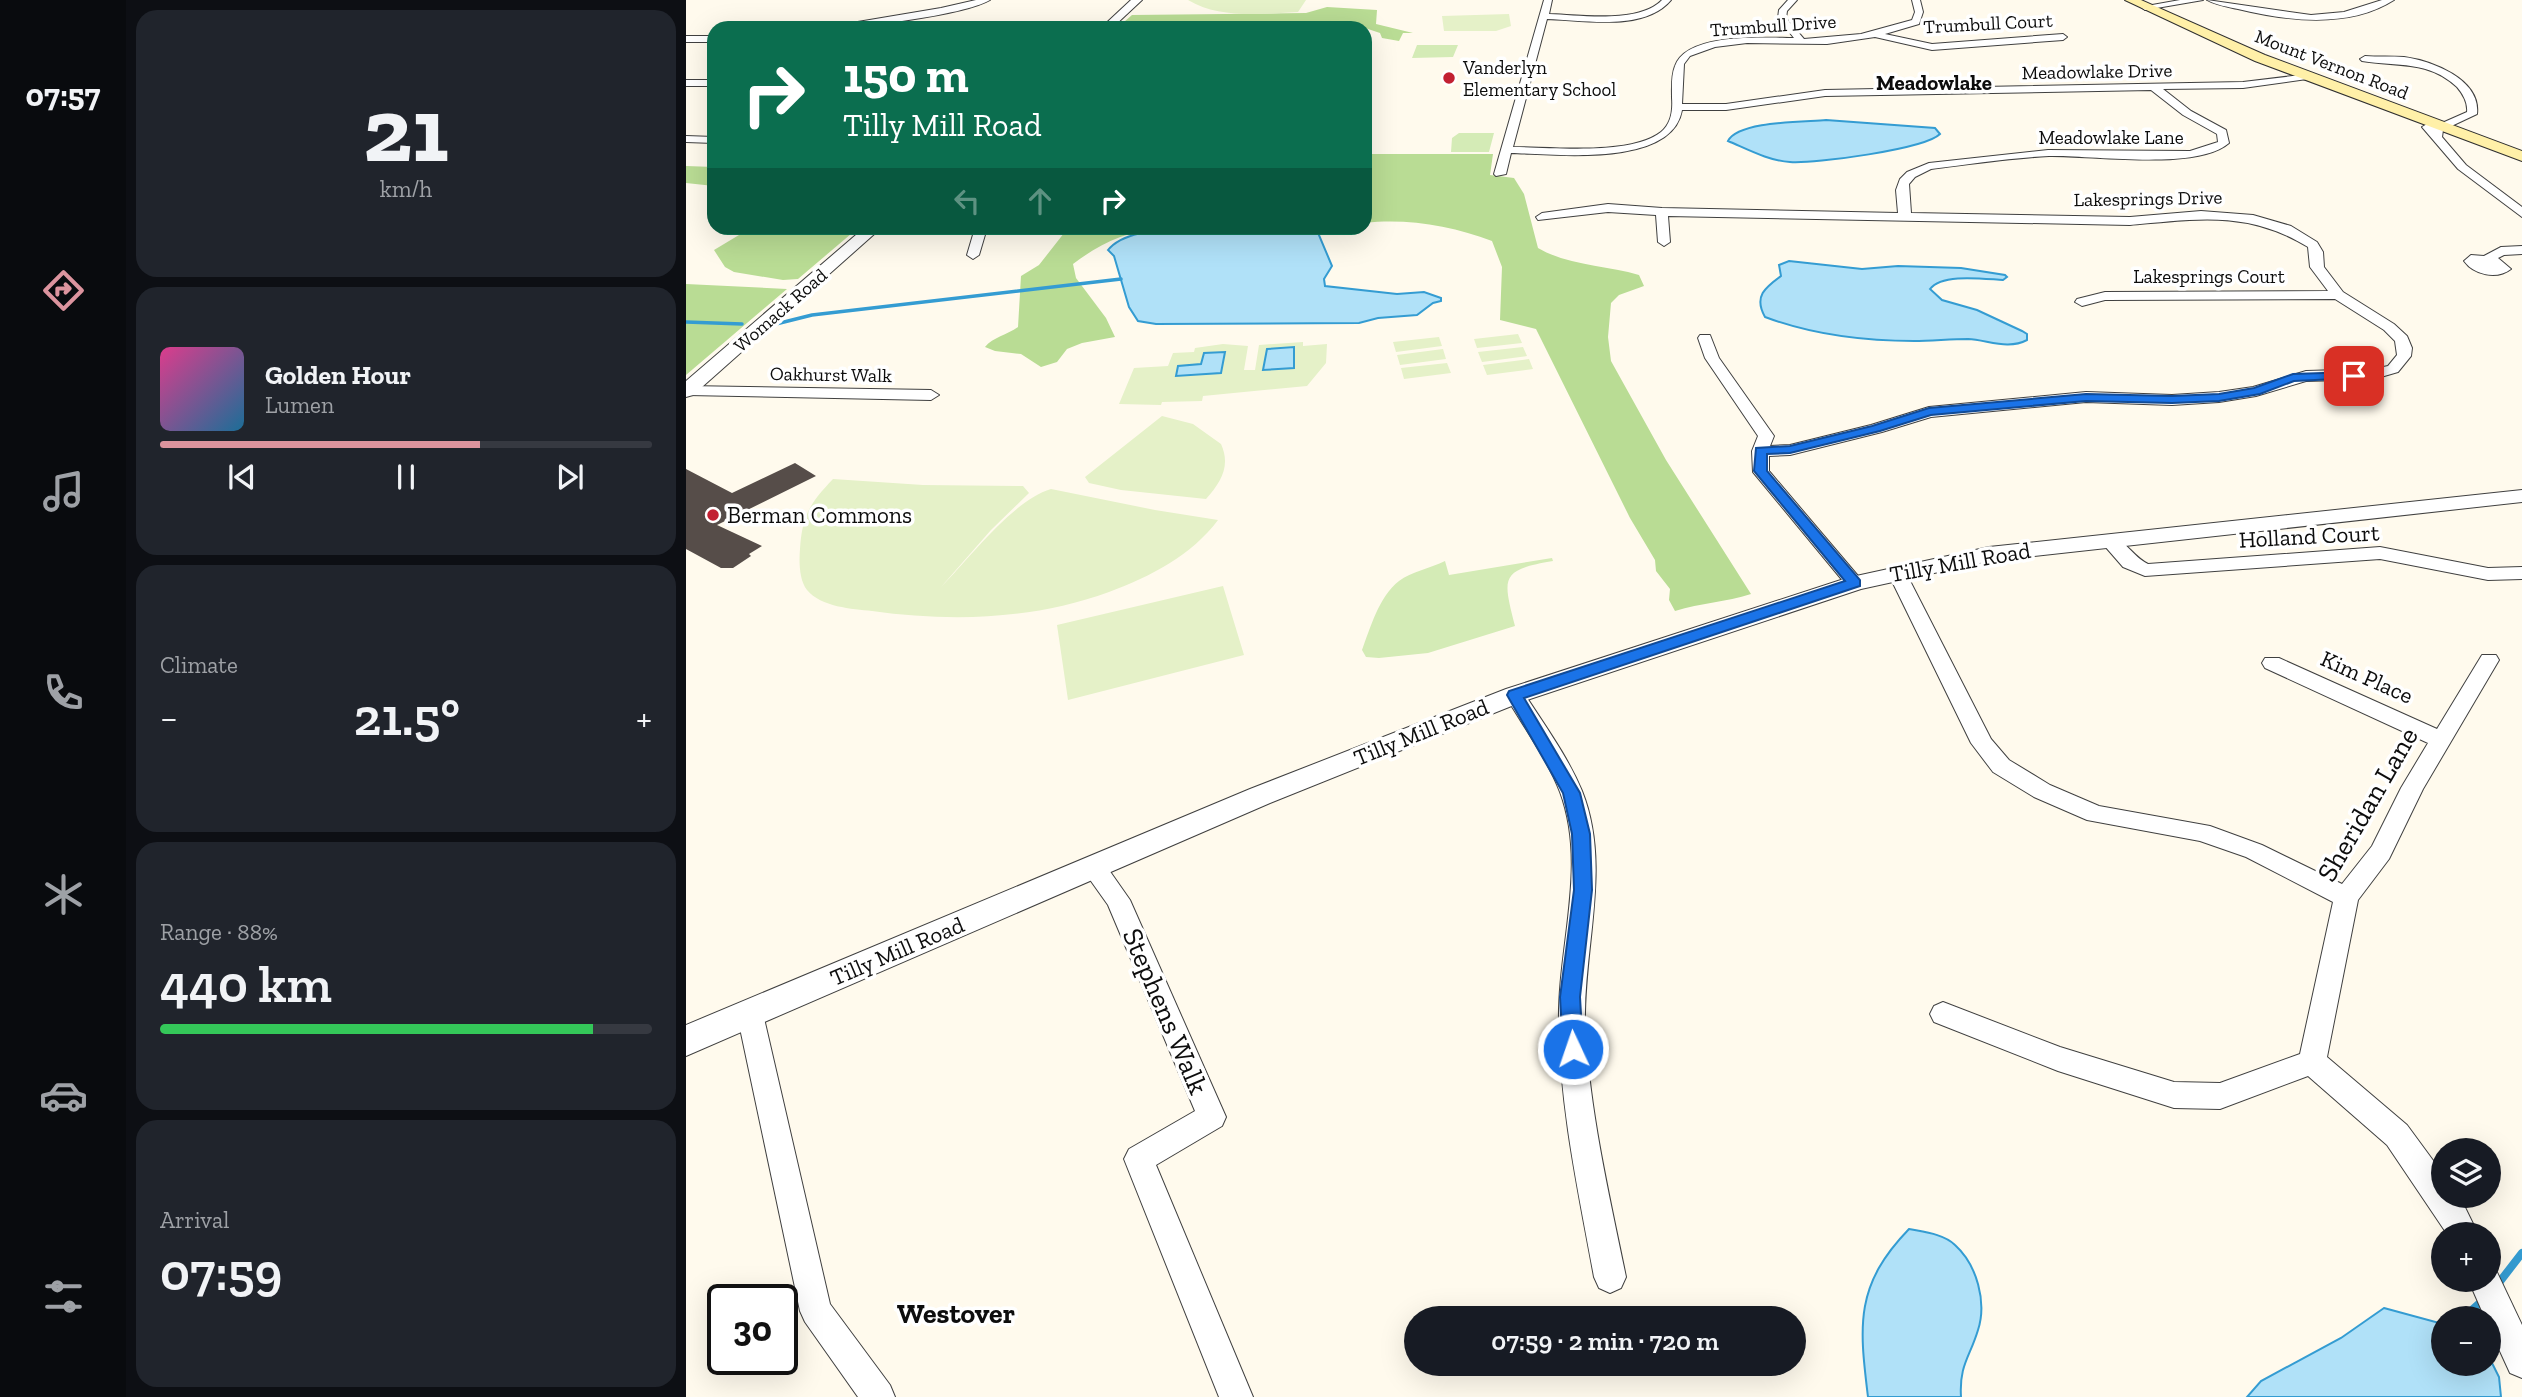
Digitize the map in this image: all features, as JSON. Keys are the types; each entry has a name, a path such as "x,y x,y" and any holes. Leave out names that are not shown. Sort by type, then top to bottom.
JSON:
{"main road":[{"name":"Mount Vernon Road","path":"2131,0 2207,36 2409,113 2439,132 2467,135 2522,156"}],"street":[{"path":"873,21 941,11 986,0"},
{"path":"1114,21 1137,0"},
{"path":"1500,174 1548,0"},
{"path":"1544,16 1638,15 1658,9 1667,0"},
{"path":"1793,0 1783,10 1782,18 1801,41"},
{"name":"Trumbull Drive","path":"1678,107 1676,67 1686,54 1697,48 1726,42 1828,40 1874,34 1916,22 1919,12 1916,0"},
{"path":"2144,7 2199,0"},
{"path":"2211,0 2274,14 2313,17 2348,15 2390,0"},
{"name":"Trumbull Court","path":"1874,34 1902,43 1932,47 2063,37"},
{"path":"686,39 707,39"},
{"path":"2365,59 2405,60 2455,78 2473,106 2472,114 2439,132 2462,167 2522,213"},
{"name":"Meadowlake Drive","path":"1678,107 1726,107 1836,93 2243,85 2308,76"},
{"path":"686,83 707,83"},
{"name":"Meadowlake Lane","path":"1905,216 1901,193 1903,182 1913,172 1929,166 2067,152 2183,155 2212,151 2224,143 2222,132 2187,113 2155,88"},
{"path":"1508,150 1589,150 1654,141 1672,128 1678,107"},
{"path":"686,139 707,140"},
{"name":"Lakesprings Drive","path":"1542,217 1608,208 1662,212 2130,221 2227,215 2249,218 2287,229 2313,245 2317,252 2317,267 2338,295 2389,327 2402,339 2405,348 2404,356 2393,369 2354,376 2293,377 2256,391 2219,397 2172,400 2086,397 1929,412 1876,429 1790,450 1760,451"},
{"path":"1662,212 1664,242"},
{"name":"Womack Road","path":"687,391 865,235"},
{"path":"973,255 979,235"},
{"path":"2487,259 2501,251 2522,250"},
{"name":"Lakesprings Court","path":"2082,302 2105,296 2338,295"},
{"path":"1704,338 1712,358 1766,436 1760,451 1761,471 1854,583"},
{"name":"Oakhurst Walk","path":"687,391 930,395"},
{"name":"Tilly Mill Road","path":"686,1041 1260,796 1515,695 1854,583 1989,554 2522,496"},
{"name":"Holland Court","path":"2109,540 2130,564 2145,570 2380,553 2488,574 2522,573"},
{"path":"1897,573 1982,743 2001,766 2042,791 2095,814 2202,832 2254,851 2347,897"},
{"name":"Sheridan Lane","path":"2312,1062 2347,897 2381,852 2440,739 2489,660"},
{"name":"Kim Place","path":"2272,663 2440,739"},
{"path":"1515,695 1571,793 1581,834 1583,890 1570,997 1574,1076 1610,1277"},
{"name":"Stephens Walk","path":"1093,867 1118,900 1212,1117 1139,1159 1236,1397"},
{"path":"750,1014 816,1311 878,1397"},
{"path":"1943,1014 2058,1059 2174,1095 2220,1096 2312,1062 2397,1135 2457,1222"},
{"path":"2490,1292 2522,1362"}],"green space":[{"path":"1188,0 1306,0 1298,12 1256,14 1227,13"},
{"path":"1327,7 1377,10 1376,24 1413,33 1403,33 1399,41 1382,38 1380,33 1372,30 1372,21 1125,21 1132,15 1306,13"},
{"path":"1509,14 1511,26 1496,31 1444,31 1442,16"},
{"path":"1417,45 1458,45 1453,57 1412,58"},
{"path":"1459,133 1494,133 1489,152 1451,152 1452,138"},
{"path":"1372,154 1493,154 1490,175 1514,178 1524,194 1538,248 1575,262 1639,275 1644,286 1619,295 1611,303 1608,337 1611,361 1666,460 1751,594 1675,611 1669,600 1670,589 1656,571 1655,560 1630,518 1536,329 1500,320 1502,267 1492,241 1429,224 1372,223"},
{"path":"686,166 707,167 707,185 686,183"},
{"path":"739,235 850,235 798,279 783,280 734,272 725,267 714,250"},
{"path":"1063,235 1127,235 1114,239 1073,264 1076,278 1106,318 1115,337 1082,343 1067,349 1057,362 1041,367 1021,354 985,347 1018,327 1021,276 1039,265"},
{"path":"686,284 787,289 686,375"},
{"path":"1518,334 1522,343 1477,348 1474,339"},
{"path":"1439,337 1442,346 1396,352 1393,342"},
{"path":"1303,342 1303,346 1327,344 1326,363 1307,386 1203,396 1202,401 1162,402 1161,405 1119,404 1134,368 1168,366 1173,353 1194,352 1195,348 1223,344 1248,346 1244,370 1255,370 1259,345"},
{"path":"1523,347 1527,356 1482,362 1478,352"},
{"path":"1443,349 1446,359 1400,365 1397,355"},
{"path":"1529,359 1533,369 1487,375 1483,365"},
{"path":"1447,363 1451,373 1404,379 1401,368"},
{"path":"1162,416 1193,424 1221,444 1225,467 1206,499 1121,490 1089,483 1085,477"},
{"path":"833,479 923,485 1023,486 1029,493 991,530 941,587 1021,505 1051,489 1218,520 1196,544 1169,564 1124,586 1080,601 991,616 932,617 902,614 828,604 813,596 804,586 800,549 805,519 818,495"},
{"path":"1552,558 1553,561 1523,568 1509,579 1508,597 1515,626 1428,653 1379,658 1366,657 1362,650 1386,595 1409,575 1445,561 1449,575"},
{"path":"1223,586 1244,655 1068,700 1057,625"}],"water":[{"path":"1826,120 1935,128 1940,134 1930,140 1893,150 1803,162 1774,159 1728,141 1734,134 1757,126"},
{"path":"1134,235 1319,235 1332,266 1324,279 1325,286 1397,294 1424,292 1441,298 1441,301 1433,303 1417,315 1378,318 1359,323 1156,324 1138,321 1129,307 1114,256 1108,250 1124,238"},
{"path":"1789,261 1862,269 1898,266 1961,268 2005,275 2007,277 2003,280 1953,279 1936,284 1930,289 1942,300 1977,310 2022,331 2027,334 2027,340 2005,344 1968,339 1876,340 1820,333 1765,317 1760,303 1763,293 1781,276 1779,265"},
{"path":"1294,347 1294,368 1263,370 1267,349"},
{"path":"1225,352 1221,373 1176,376 1178,366 1201,364 1204,353"},
{"path":"1909,1229 1950,1241 1963,1253 1978,1284 1980,1319 1963,1369 1961,1397 1868,1397 1863,1348 1865,1307 1879,1269 1891,1249"},
{"path":"2384,1308 2431,1321 2431,1376 2498,1376 2501,1397 2247,1397 2261,1381 2341,1338"}],"building":[{"name":"Berman Commons","path":"795,463 816,476 717,525 762,546 749,554 751,556 733,568 721,568 686,549 686,469 732,493"}],"waterway":[{"path":"776,324 812,315 1121,279"},
{"path":"686,322 742,324"},
{"path":"2501,1280 2522,1253"},
{"path":"2476,1306 2482,1301"}],"place":[{"name":"Vanderlyn Elementary School","path":"1449,78"},
{"name":"Berman Commons","path":"713,515"}],"district":[{"name":"Meadowlake","path":"1934,83"},
{"name":"Westover","path":"956,1313"}],"route":[{"path":"1573,1049 1570,997 1583,890 1581,834 1571,793 1515,695 1854,583 1761,471 1760,451 1790,450 1876,429 1900,419 1929,412 2086,397 2145,400 2219,397 2256,391 2293,377 2354,376"}]}
